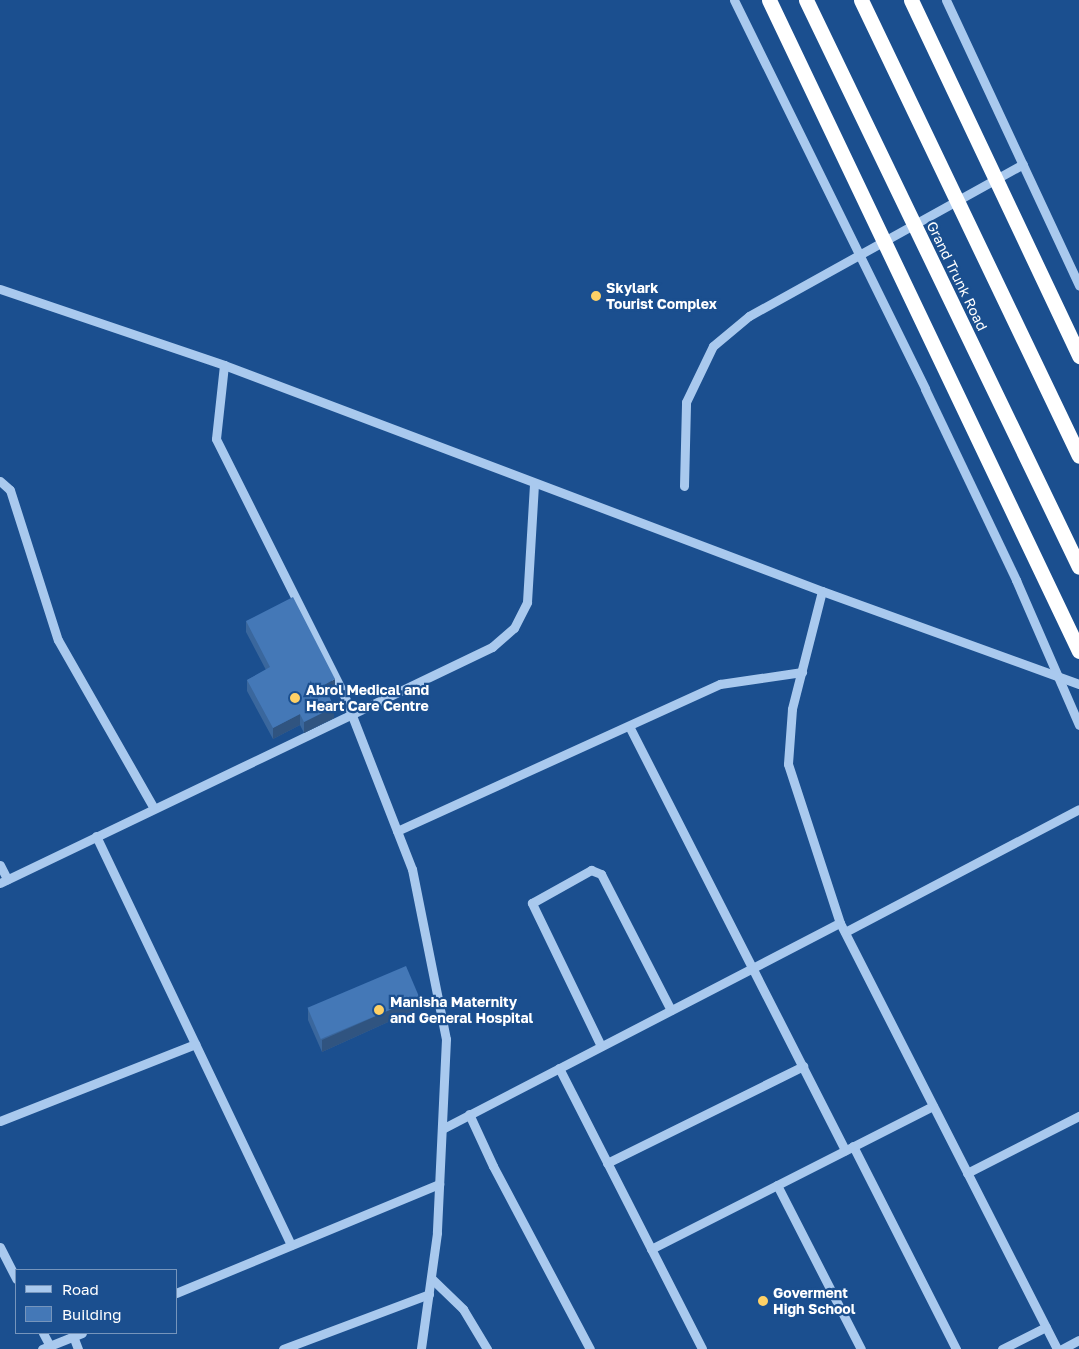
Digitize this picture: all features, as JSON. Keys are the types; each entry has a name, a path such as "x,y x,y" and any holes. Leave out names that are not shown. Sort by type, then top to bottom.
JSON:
{"highway":[{"path":"770,0 1079,652"},
{"name":"Grand Trunk Road","path":"806,0 1079,566"},
{"path":"861,0 1079,456"},
{"path":"911,0 1079,356"}],"street":[{"path":"734,0 933,406 1079,725"},
{"path":"946,0 1079,285"},
{"path":"684,486 686,402 713,346 748,316 1023,164"},
{"path":"0,289 224,365 822,591 1079,684"},
{"path":"224,365 216,439 351,712 412,869 446,1039 439,1184 431,1278 421,1349"},
{"path":"0,481 10,490 58,640 154,808"},
{"path":"0,865 4,881 351,712 492,647 514,628 527,602 534,483"},
{"path":"822,591 792,710 788,764 840,923 1057,1349"},
{"path":"397,831 720,684 802,672"},
{"path":"629,726 803,1066 956,1349"},
{"path":"845,932 1079,810"},
{"path":"96,836 291,1246"},
{"path":"601,1046 532,903 591,870 602,874 671,1010"},
{"path":"442,1129 840,923"},
{"path":"0,1121 195,1044"},
{"path":"607,1163 803,1066"},
{"path":"559,1068 702,1349"},
{"path":"651,1249 933,1106"},
{"path":"469,1114 493,1166 590,1349"},
{"path":"967,1173 1079,1116"},
{"path":"178,1292 439,1184"},
{"path":"777,1185 862,1349"},
{"path":"0,1247 15,1277"},
{"path":"431,1278 462,1309 486,1349"},
{"path":"283,1349 428,1294"},
{"path":"1002,1349 1046,1327"},
{"path":"43,1334 46,1347 77,1335 78,1349"},
{"path":"1062,1349 1079,1340"}],"building":[{"path":"293,597 335,679 324,685 334,707 304,722 300,714 273,728 247,680 270,667 246,621"},
{"path":"406,966 419,997 321,1039 308,1008"}],"place":[{"name":"Skylark Tourist Complex","path":"596,296"},
{"name":"Abrol Medical and Heart Care Centre","path":"295,698"},
{"name":"Manisha Maternity and General Hospital","path":"379,1010"},
{"name":"Goverment High School","path":"763,1301"}]}
